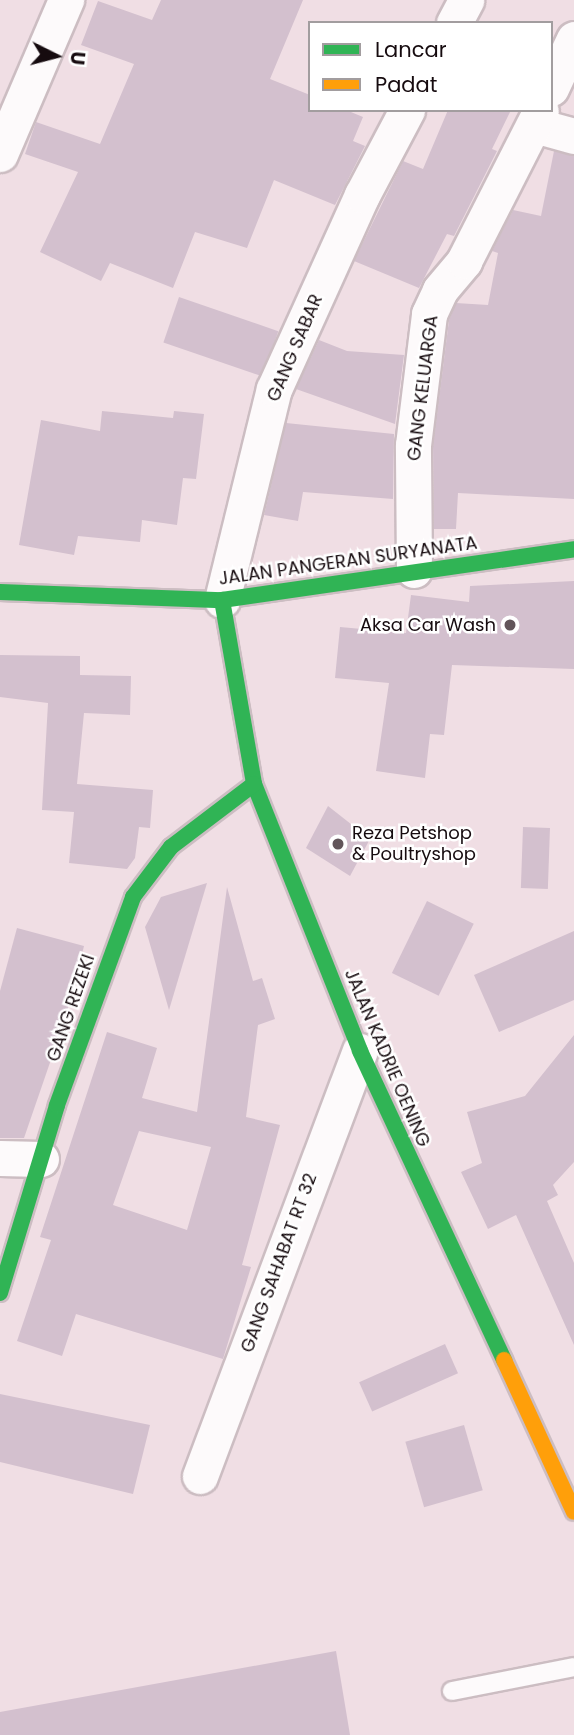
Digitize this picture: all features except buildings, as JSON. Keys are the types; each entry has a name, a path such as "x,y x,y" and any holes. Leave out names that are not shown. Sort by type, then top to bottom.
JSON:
{"main road":[{"name":"JALAN PANGERAN SURYANATA","path":"0,592 222,600 414,569 574,548"},
{"name":"JALAN KADRIE OENING","path":"222,600 254,784 360,1051 574,1511"},
{"name":"GANG REZEKI","path":"0,1293 41,1160 133,897 171,847 254,784"}],"street":[{"path":"0,153 66,0"},
{"path":"455,21 466,0"},
{"path":"553,84 574,39"},
{"name":"GANG SABAR","path":"222,600 274,389 362,195 406,112"},
{"path":"538,118 574,136"},
{"name":"GANG KELUARGA","path":"414,569 413,445 429,314 440,290 464,261 538,118"},
{"name":"GANG SAHABAT RT 32","path":"200,1476 360,1051"},
{"path":"0,1158 41,1160"}],"lane":[{"path":"452,1691 574,1667"}],"traffic: fast":[{"path":"0,592 222,600 574,549"},
{"path":"222,600 254,784 360,1051 504,1360"},
{"path":"0,1293 57,1105 133,897 171,847 254,784"}],"traffic: slow":[{"path":"504,1360 574,1512"}],"place":[{"name":"Aksa Car Wash","path":"510,625"},
{"name":"Reza Petshop & Poultryshop","path":"338,844"}]}
